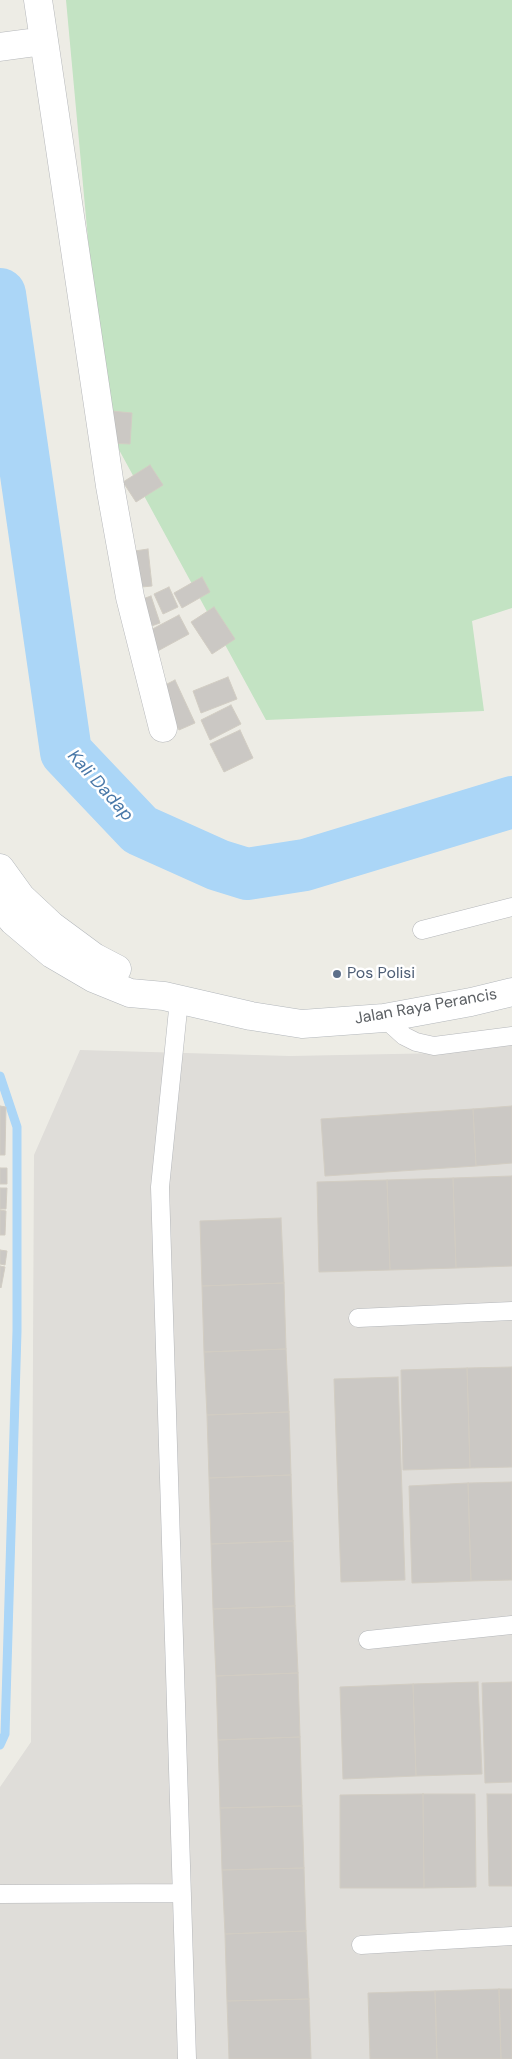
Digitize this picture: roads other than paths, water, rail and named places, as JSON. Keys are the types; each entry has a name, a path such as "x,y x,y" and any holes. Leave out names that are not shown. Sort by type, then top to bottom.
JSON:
{"street":[{"path":"38,0 110,486 130,597 162,728"},
{"path":"7,46 44,41"},
{"name":"Jalan Raya Perancis","path":"0,868 21,896 52,926 94,957 171,998"},
{"name":"Jalan Raya Perancis","path":"0,905 13,921 52,954 93,978 130,993 171,998 251,1016 302,1024 384,1018 471,1002 512,992"}],"lane":[{"path":"422,930 512,907"},
{"path":"171,998 160,1187 187,2059"},
{"path":"384,1018 410,1039 434,1046 512,1036"},
{"path":"358,1318 512,1311"},
{"path":"368,1640 512,1624"},
{"path":"0,1894 182,1892"},
{"path":"360,1945 512,1936"}],"waterway":[{"name":"Kali Dadap","path":"0,294 66,752 140,830 218,865 247,874 305,865 512,802"},
{"path":"0,1076 17,1127 17,1331 5,1734 0,1745"}],"place":[{"name":"Pos Polisi","path":"337,974"}]}
